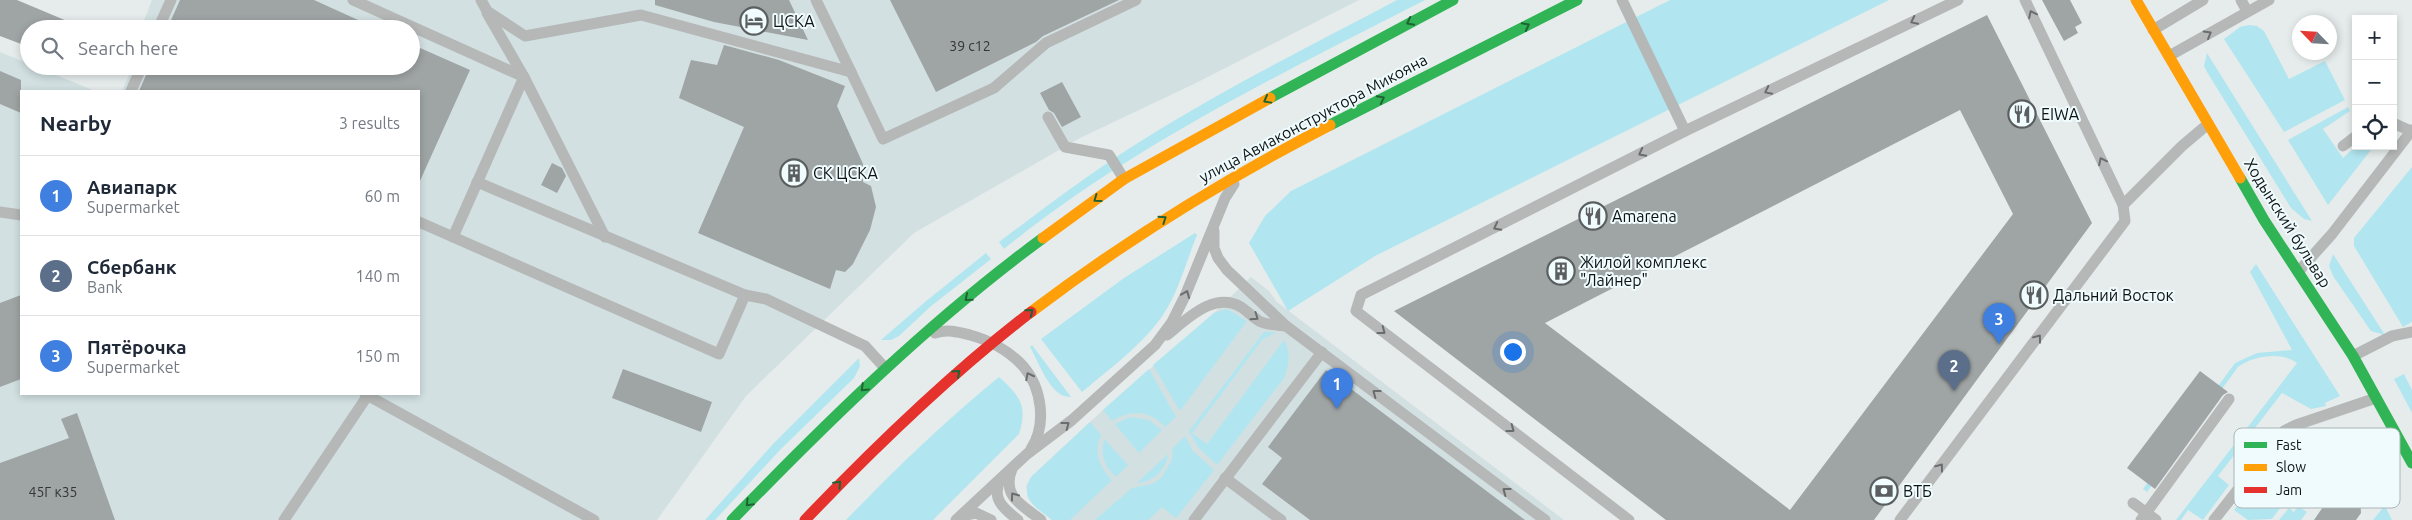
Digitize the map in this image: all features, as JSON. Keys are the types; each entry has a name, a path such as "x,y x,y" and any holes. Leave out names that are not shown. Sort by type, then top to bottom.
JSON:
{"street":[{"path":"732,520 791,459 885,368 1006,265 1124,179 1351,53 1453,0"},
{"name":"улица Авиаконструктора Микояна","path":"805,520 852,470 992,343 1038,306 1168,215 1259,161 1577,0"},
{"name":"Ходынский бульвар","path":"2136,0 2264,220 2353,356 2393,428"},
{"name":"Ходынский бульвар","path":"2400,441 2412,463"}],"lane":[{"path":"162,20 171,0"},
{"path":"353,0 397,20"},
{"path":"481,0 524,78 605,238"},
{"path":"816,0 883,139 994,88 1046,43 1136,0"},
{"path":"1622,0 1685,131"},
{"path":"1629,520 1356,311 1361,296 1685,131 1958,0"},
{"path":"1900,520 2125,221 2123,205 2025,0"},
{"path":"2152,30 2203,0"},
{"path":"2241,0 2247,12"},
{"path":"2169,56 2269,0"},
{"path":"486,11 525,36 641,15 851,72"},
{"path":"420,31 524,78"},
{"path":"131,90 138,75"},
{"path":"454,237 524,78"},
{"path":"1048,117 1065,147 1109,155 1124,179"},
{"path":"2123,205 2182,146 2208,124"},
{"path":"2298,272 2332,234 2412,130 2397,124"},
{"path":"2343,146 2352,139"},
{"path":"1155,345 1172,322 1185,296 1225,198 1235,183 1259,161"},
{"path":"477,182 605,238 745,295 766,298 865,346 885,368"},
{"path":"0,212 20,215"},
{"path":"420,222 719,354 745,295"},
{"path":"1215,223 1214,241 1218,258 1227,270 1286,326 1546,520"},
{"path":"958,519 1027,454 1072,420 1155,345 1190,317 1218,301 1228,301 1261,322 1286,326"},
{"path":"913,344 941,331 956,331 992,343 1023,366 1036,393 1041,409 1041,424 1036,441 1027,454"},
{"path":"2353,356 2392,336 2412,332"},
{"path":"1194,520 1322,352"},
{"path":"284,520 366,395"},
{"path":"369,395 594,520"},
{"path":"2290,428 2376,398"},
{"path":"2144,516 2230,399"},
{"path":"1016,464 1008,481 1010,491 1016,501 1041,520"},
{"path":"1002,478 997,490 999,502 1018,520"},
{"path":"1225,478 1281,520"},
{"path":"2214,520 2234,495"},
{"path":"2133,503 2144,516 2156,520"},
{"path":"958,519 971,513 981,514 991,520"}],"shaded area":[{"path":"152,0 1359,0 1194,84 1080,138 914,233 746,396 657,520 0,520 0,52 20,60 20,75 56,75 93,90 20,90 20,395 420,395 420,90 122,90 129,75 420,75 420,20 144,20"},
{"path":"1397,0 1425,0 1262,84 1155,144 1103,177 1004,249 999,242 1060,196 1145,138 1252,76"},
{"path":"1670,0 1889,0 1375,256 1288,311 1249,243 1265,216 1291,191"},
{"path":"2257,26 2264,31 2289,79 2325,61 2345,100 2284,132 2224,39 2240,27"},
{"path":"2207,53 2312,221 2304,219 2291,208 2207,72 2204,66"},
{"path":"2348,107 2350,111 2323,129 2343,158 2352,150 2371,150 2328,205 2288,140"},
{"path":"2412,167 2412,322 2403,327 2354,246 2354,238"},
{"path":"1195,233 1197,235 1181,278 1161,318 1144,339 1082,392 1041,339 1124,278"},
{"path":"986,253 991,259 930,307 899,336 891,340 881,340 925,302"},
{"path":"2333,254 2385,335 2371,331 2333,276 2329,266"},
{"path":"2256,264 2340,396 2325,403 2326,406 2311,409 2282,393 2255,428 2247,428 2297,363 2283,357 2267,356 2244,363 2238,367 2147,492 2143,489 2235,363 2257,353 2292,350 2250,272"},
{"path":"1251,277 1269,291 1277,302 1564,520 1052,520 1036,507 1028,498 1026,486 1031,477 1103,410 1214,313"},
{"path":"1227,309 1247,321 1180,411 1153,365 1214,313"},
{"path":"1264,332 1276,332 1262,340 1192,433 1207,444 1284,340 1288,350 1288,359 1284,378 1217,465 1198,447 1189,431"},
{"path":"1032,345 1071,397 1064,396 1051,386 1030,347"},
{"path":"859,358 860,366 854,378 780,450 715,520 705,520 773,444"},
{"path":"1149,369 1176,417 1165,427 1153,417 1140,413 1126,414 1112,421 1103,410"},
{"path":"2404,374 2412,390 2412,413 2394,379"},
{"path":"999,377 1012,390 1020,402 1023,416 1019,434 933,520 846,520 921,446"},
{"path":"1130,417 1149,420 1162,430 1139,453 1115,424"},
{"path":"1090,422 1101,435 1098,448 1099,459 1104,470 1112,480 1070,520 1052,520 1035,506 1028,497 1027,491 1031,477"},
{"path":"1185,436 1193,451 1214,470 1176,518 1162,507 1148,520 1095,520 1132,488 1152,484 1161,478 1172,460 1173,448"},
{"path":"1104,439 1128,465 1116,477 1108,469 1104,460 1102,450"},
{"path":"2234,445 2234,455 2218,476 2229,485 2203,520 2188,510 2181,520 2176,520"},
{"path":"1168,454 1165,465 1158,474 1148,480 1137,483"},
{"path":"2236,508 2280,508 2272,519 2248,520 2234,510"},
{"path":"2289,508 2294,512 2297,508 2301,508 2307,512 2301,520 2279,520"},
{"path":"2386,508 2392,520 2373,520 2382,509"}],"building":[{"path":"0,0 17,0 65,20 20,20 20,44 0,36"},
{"path":"180,0 314,0 358,20 171,20"},
{"name":"ЦСКА","path":"655,0 789,0 808,40 714,22 655,5"},
{"path":"890,0 1119,0 1043,36 1036,42 936,92"},
{"path":"2042,0 2070,0 2082,23 2075,27 2078,33 2064,41"},
{"name":"Жилой комплекс \"Лайнер\"","path":"1987,15 2092,223 1874,520 1666,520 1394,311","holes":["1960,110 2013,214 1790,510 1545,323"]},
{"name":"СК ЦСКА","path":"724,45 779,60 845,86 837,106 863,164 863,182 871,186 876,207 870,230 853,264 845,272 836,270 830,289 698,233 744,127 679,98 691,60 717,65"},
{"path":"420,48 470,70 420,181 420,90 139,90 146,75 420,75"},
{"path":"0,71 21,80 20,113 0,104"},
{"path":"1062,82 1081,117 1062,127 1054,113 1049,110 1040,93"},
{"path":"552,163 562,168 566,176 557,193 541,185"},
{"path":"20,295 20,379 0,387 0,303"},
{"path":"623,369 712,402 701,432 612,398"},
{"path":"1326,370 1525,520 1310,520 1262,484 1282,458 1268,447"},
{"path":"2200,371 2228,392 2223,395 2155,489 2127,468"},
{"path":"77,413 115,520 0,520 0,463 69,438 61,419"},
{"path":"2322,508 2361,508 2361,513 2356,520 2314,520"}],"traffic: fast":[{"path":"1270,98 1453,0"},
{"path":"1330,125 1577,0"},
{"path":"2240,178 2264,220 2353,356 2393,428"},
{"path":"732,520 843,409 921,337 960,303 1043,238"},
{"path":"2400,441 2412,463"}],"traffic: slow":[{"path":"2136,0 2240,178"},
{"path":"1043,238 1124,179 1270,98"},
{"path":"1031,312 1140,235 1214,189 1330,125"}],"traffic: jam":[{"path":"805,520 914,412 972,360 1031,312"}],"place":[{"name":"ЦСКА","path":"754,21"},
{"name":"EIWA","path":"2022,114"},
{"name":"СК ЦСКА","path":"794,173"},
{"name":"Amarena","path":"1593,216"},
{"name":"Жилой комплекс \"Лайнер\"","path":"1561,271"},
{"name":"Дальний Восток","path":"2034,295"},
{"name":"Пятёрочка","path":"1999,344"},
{"name":"Сбербанк","path":"1954,391"},
{"name":"Авиапарк","path":"1337,409"},
{"name":"ВТБ","path":"1884,491"}]}
